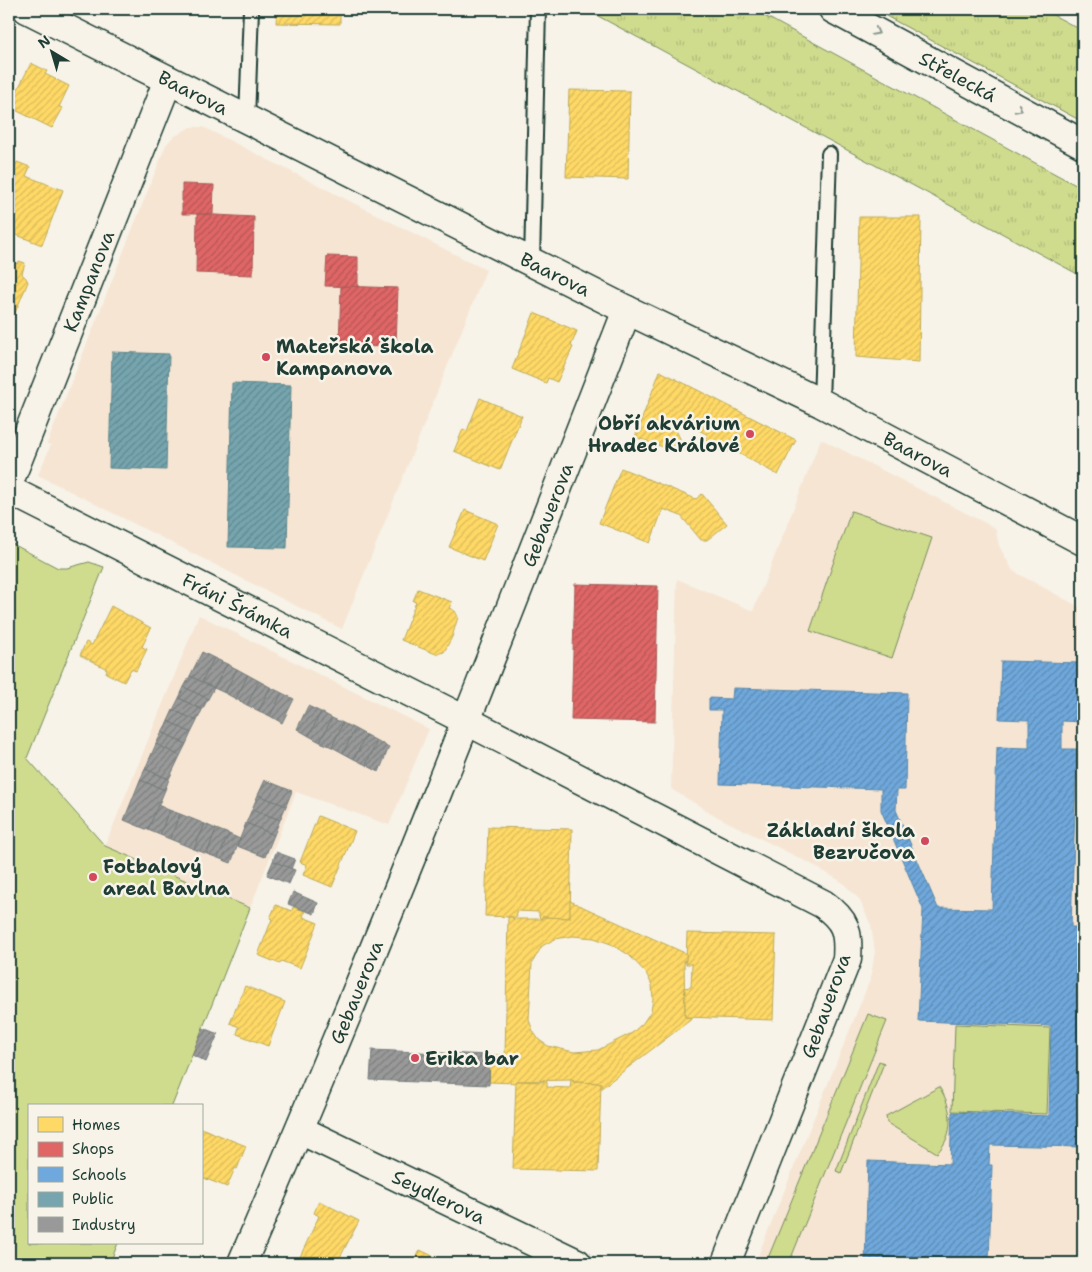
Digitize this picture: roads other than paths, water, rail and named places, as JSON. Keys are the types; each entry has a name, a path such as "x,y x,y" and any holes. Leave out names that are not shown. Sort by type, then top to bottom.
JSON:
{"street":[{"name":"Baarova","path":"26,9 627,310 821,404 1083,541"},
{"name":"Střelecká","path":"833,9 1083,144"},
{"name":"Kampanova","path":"9,482 168,80"},
{"name":"Gebauerova","path":"242,1263 300,1130 467,721 627,310"},
{"name":"Fráni Šrámka","path":"9,490 467,721"},
{"name":"Gebauerova","path":"467,721 823,904 836,914 846,931 848,943 847,959 726,1263"},
{"name":"Seydlerova","path":"300,1130 577,1263"}],"lane":[{"path":"247,120 250,9"},
{"path":"532,262 538,9"},
{"path":"821,404 829,154"}],"place":[{"name":"Mateřská škola Kampanova","path":"266,357"},
{"name":"Obří akvárium Hradec Králové","path":"750,434"},
{"name":"Základní škola Bezručova","path":"925,841"},
{"name":"Fotbalový areal Bavlna","path":"93,877"},
{"name":"Erika bar","path":"415,1058"}]}
